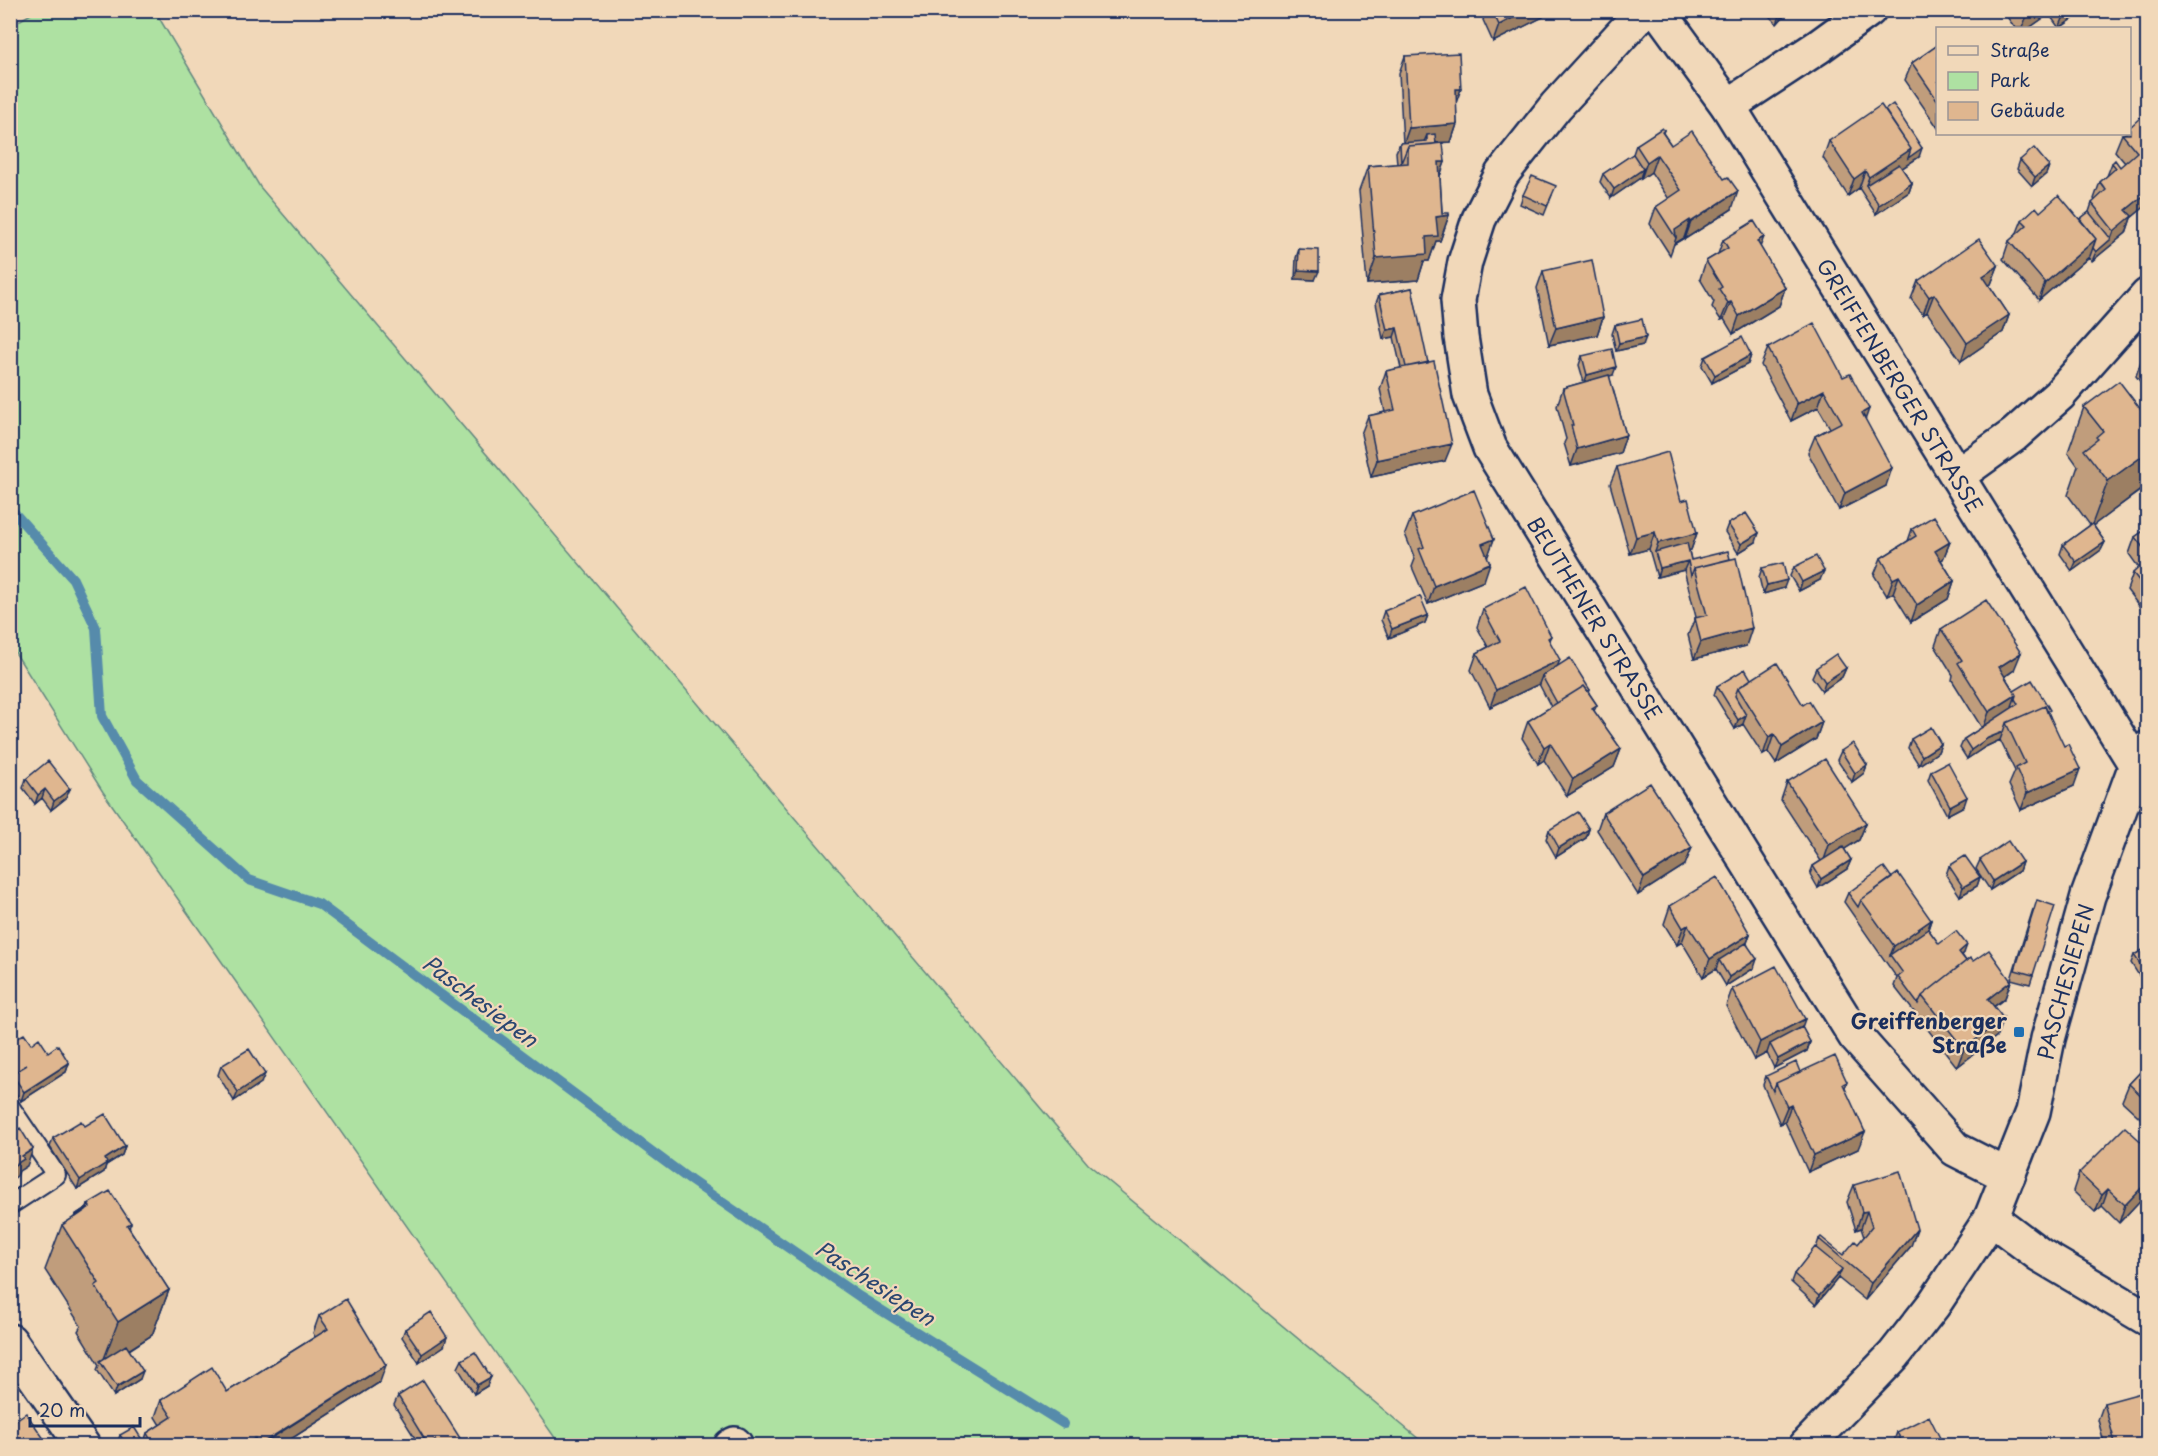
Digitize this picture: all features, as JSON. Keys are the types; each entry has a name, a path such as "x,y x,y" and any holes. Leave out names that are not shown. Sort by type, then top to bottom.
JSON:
{"street":[{"name":"BEUTHENER STRASSE","path":"1644,10 1556,106 1502,174 1479,219 1465,262 1458,300 1470,394 1490,448 1855,1036 1955,1149 2008,1176"},
{"name":"GREIFFENBERGER STRASSE","path":"1658,10 1728,106 1957,476 2142,757"},
{"path":"1728,106 1818,47 1869,10"},
{"path":"1957,476 2014,435 2059,395 2148,296"},
{"name":"PASCHESIEPEN","path":"1806,1446 1894,1355 1934,1304 1991,1218 2033,1112 2048,1039 2088,896 2142,757"},
{"path":"1991,1218 2040,1255 2129,1310 2148,1319"},
{"path":"10,1341 83,1446"}],"lane":[{"path":"10,1107 56,1175 10,1205"}],"green space":[{"path":"36,11 155,11 260,187 1088,1164 1426,1445 560,1445 103,792 11,646 10,26"}],"building":[{"path":"1492,10 1528,10 1499,25"},
{"path":"2020,10 2036,10 2026,18"},
{"path":"1936,46 1936,98 1912,63"},
{"path":"1459,53 1461,89 1456,89 1457,124 1409,128 1405,56"},
{"path":"1893,104 1922,148 1908,158 1911,149 1885,110"},
{"path":"1881,105 1911,149 1869,177 1865,171 1854,179 1829,141"},
{"path":"2141,117 2148,124 2148,192 2126,210 2132,216 2114,231 2092,203 2106,190 2100,182 2116,168 2112,163 2115,160 2120,167 2137,152 2123,135 2131,135 2131,126"},
{"path":"1662,128 1664,130 1662,132 1671,145 1692,131 1724,179 1728,177 1738,191 1675,230 1676,238 1656,207 1681,190 1657,155 1647,162 1636,145"},
{"path":"1435,134 1436,144 1408,146 1401,163 1400,143 1427,141 1427,135"},
{"path":"1443,143 1445,162 1439,162 1442,213 1449,213 1449,215 1436,217 1438,236 1426,237 1427,254 1376,258 1368,166 1408,163 1408,146"},
{"path":"2034,148 2049,166 2035,177 2020,160"},
{"path":"1633,154 1643,169 1614,189 1603,174"},
{"path":"1899,164 1912,183 1879,205 1866,185"},
{"path":"1532,176 1556,186 1547,206 1523,195"},
{"path":"2059,195 2096,239 2045,283 2009,241 2027,225 2022,220 2036,207 2040,212"},
{"path":"2089,212 2111,239 2096,252 2093,248 2096,239 2080,219"},
{"path":"1754,221 1764,237 1757,241 1785,288 1739,316 1731,302 1728,303 1719,289 1722,287 1706,261 1728,248 1723,240"},
{"path":"1979,239 1998,266 1983,276 2009,315 1967,343 1934,294 1929,297 1918,281"},
{"path":"1299,249 1319,250 1319,271 1298,270"},
{"path":"1592,260 1603,317 1556,328 1543,271"},
{"path":"1412,288 1428,363 1406,367 1397,328 1387,330 1379,295"},
{"path":"1642,319 1646,337 1619,343 1615,325"},
{"path":"1814,323 1843,377 1850,374 1869,409 1862,413 1892,468 1845,493 1815,436 1842,422 1824,390 1797,404 1768,348"},
{"path":"1742,337 1751,355 1715,375 1705,357"},
{"path":"1612,349 1616,367 1587,375 1582,356"},
{"path":"2148,355 2148,365 2142,358"},
{"path":"1434,361 1452,444 1377,460 1368,416 1395,410 1386,371"},
{"path":"1609,375 1626,435 1577,449 1563,388"},
{"path":"2119,381 2148,419 2148,452 2108,481 2084,450 2098,439 2096,437 2103,431 2084,407"},
{"path":"1668,452 1681,501 1688,499 1697,533 1658,543 1655,532 1636,537 1617,467"},
{"path":"1474,490 1494,539 1482,544 1490,563 1434,586 1419,549 1424,547 1412,516"},
{"path":"1746,513 1759,533 1741,544 1728,524"},
{"path":"1934,516 1950,542 1935,551 1954,581 1917,605 1899,576 1893,579 1881,558 1916,536 1912,529"},
{"path":"2092,524 2105,542 2076,562 2063,545"},
{"path":"2148,528 2148,554 2135,537"},
{"path":"1687,543 1691,560 1728,551 1730,559 1694,568 1691,576 1688,561 1660,568 1655,552"},
{"path":"1816,556 1824,571 1802,582 1794,567"},
{"path":"2148,556 2148,592 2133,573 2147,560 2145,558"},
{"path":"1736,558 1752,628 1701,642 1695,618 1707,615 1694,568"},
{"path":"1783,563 1787,580 1767,585 1762,568"},
{"path":"1526,587 1551,636 1548,638 1560,660 1496,690 1477,653 1500,641 1483,609"},
{"path":"1420,596 1428,615 1392,629 1384,611"},
{"path":"1986,600 2021,653 1999,667 2016,695 1989,712 1958,663 1962,660 1941,629"},
{"path":"1836,654 1846,668 1825,682 1816,668"},
{"path":"1570,658 1590,690 1588,691 1584,686 1557,703 1542,676"},
{"path":"1777,663 1803,705 1809,701 1822,722 1782,747 1774,734 1769,737 1738,688"},
{"path":"1745,669 1751,679 1738,688 1735,696 1746,715 1738,720 1717,686"},
{"path":"2032,680 2050,710 2047,712 2045,706 2006,723 2003,732 1988,738 1971,750 1964,739 2018,704 2014,691"},
{"path":"1584,686 1597,705 1592,708 1621,749 1573,779 1550,743 1544,747 1528,721"},
{"path":"2045,706 2064,746 2068,744 2080,769 2027,793 2016,768 2025,763 2006,723"},
{"path":"1931,727 1941,744 1922,756 1911,739"},
{"path":"1853,743 1867,765 1855,773 1841,751"},
{"path":"1825,759 1866,823 1829,845 1787,782"},
{"path":"48,761 70,789 54,801 45,789 38,795 26,779"},
{"path":"1948,762 1967,797 1950,806 1931,771"},
{"path":"1650,783 1692,848 1644,878 1603,813"},
{"path":"1578,812 1589,829 1559,848 1549,830"},
{"path":"2008,841 2022,862 1993,881 1980,860"},
{"path":"1843,847 1851,860 1821,879 1813,866"},
{"path":"1965,856 1980,877 1963,887 1949,866"},
{"path":"1884,867 1892,878 1861,900 1858,907 1848,893"},
{"path":"1898,873 1931,920 1894,946 1861,900"},
{"path":"1717,877 1750,934 1710,959 1688,925 1683,928 1670,906"},
{"path":"2037,900 2055,906 2033,975 2015,970"},
{"path":"1928,929 1939,944 1956,931 1967,945 1959,952 1966,961 1922,996 1918,1004 1898,977 1903,973 1890,955"},
{"path":"1746,943 1757,959 1729,977 1719,960"},
{"path":"2148,947 2148,976 2134,955"},
{"path":"1989,950 2011,981 1988,999 2003,1018 1964,1049 1922,996 1970,958 1973,961"},
{"path":"1776,966 1805,1019 1760,1042 1732,989"},
{"path":"1802,1027 1810,1042 1778,1059 1770,1044"},
{"path":"24,1034 31,1044 39,1038 48,1052 58,1045 69,1063 24,1092 12,1074 27,1065 10,1075 10,1042"},
{"path":"249,1049 265,1074 238,1092 221,1066"},
{"path":"1835,1056 1847,1082 1843,1084 1865,1132 1814,1155 1791,1105 1787,1107 1776,1083"},
{"path":"1796,1062 1800,1072 1776,1083 1773,1091 1766,1076"},
{"path":"2148,1064 2148,1102 2129,1084"},
{"path":"105,1114 125,1146 105,1159 107,1163 80,1180 53,1138 81,1121 85,1126"},
{"path":"2125,1127 2148,1148 2148,1181 2125,1205 2108,1189 2102,1195 2079,1173"},
{"path":"20,1128 33,1149 22,1156 24,1159 10,1168 10,1134"},
{"path":"1900,1171 1917,1229 1871,1283 1819,1239 1821,1237 1843,1255 1855,1241 1858,1244 1872,1227 1867,1211 1862,1212 1854,1185"},
{"path":"110,1191 131,1223 127,1225 169,1290 118,1322 95,1286 99,1283 62,1225 90,1207 88,1204"},
{"path":"87,1207 86,1210 76,1217 75,1215"},
{"path":"1815,1247 1842,1269 1819,1296 1794,1274"},
{"path":"346,1299 386,1365 259,1445 255,1438 243,1446 154,1446 147,1433 172,1417 161,1400 212,1367 227,1392 328,1329 319,1316"},
{"path":"431,1312 447,1337 422,1354 405,1329"},
{"path":"126,1345 143,1371 117,1387 100,1361"},
{"path":"475,1352 491,1377 477,1385 462,1360"},
{"path":"423,1380 465,1446 438,1446 435,1441 428,1445 398,1396"},
{"path":"2148,1391 2148,1446 2116,1446 2104,1403"},
{"path":"26,1413 49,1446 10,1446 10,1424"},
{"path":"1929,1416 1944,1446 1904,1446 1897,1432"},
{"path":"134,1427 146,1446 127,1446 120,1435"},
{"path":"435,1441 438,1446 427,1446"}],"waterway":[{"name":"Paschesiepen","path":"10,508 73,579 96,628 102,716 137,780 249,880 319,904 690,1180 860,1297 1064,1424"}],"place":[{"name":"Greiffenberger Straße","path":"2019,1032"}]}
